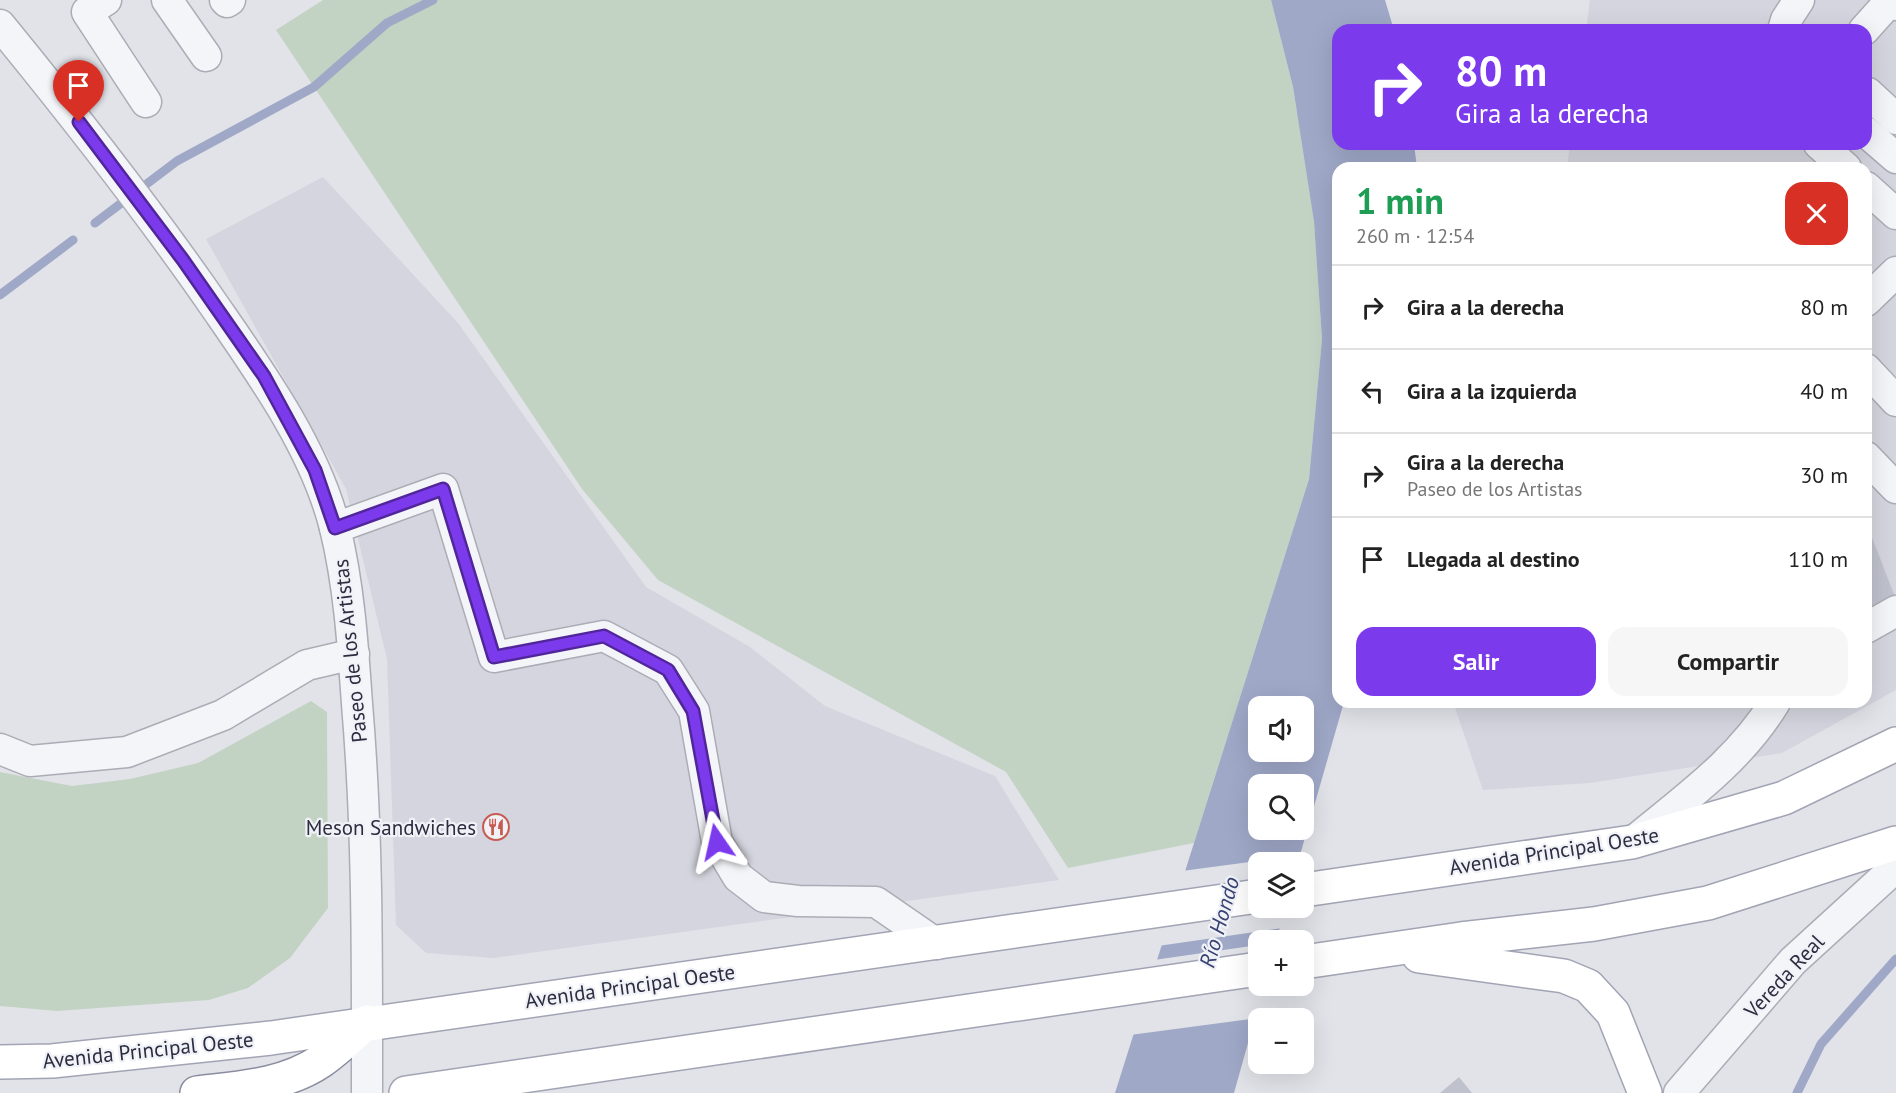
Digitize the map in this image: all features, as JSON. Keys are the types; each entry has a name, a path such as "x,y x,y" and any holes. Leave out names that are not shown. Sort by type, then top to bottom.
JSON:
{"main road":[{"name":"Avenida Principal Oeste","path":"1314,888 1632,842 1784,798 1896,744"},
{"path":"1314,961 1594,924 1708,903 1896,843"},
{"name":"Avenida Principal Oeste","path":"0,1062 52,1061 173,1050 938,944 1248,898"},
{"path":"1378,951 1564,976 1588,986 1613,1013 1645,1093"},
{"path":"406,1093 1248,970"},
{"path":"196,1093 263,1084 293,1075 321,1061 367,1022"}],"street":[{"path":"106,0 87,12 146,102"},
{"path":"167,0 206,56"},
{"path":"225,0 226,2 230,0"},
{"path":"1784,24 1799,0"},
{"path":"1869,24 1891,0 1896,5"},
{"name":"Paseo de los Artistas","path":"0,25 66,105 183,260 264,376 315,470 335,528 354,654 365,804 367,1093"},
{"path":"1872,97 1896,119"},
{"path":"1872,137 1896,158"},
{"path":"1826,150 1838,162"},
{"path":"1872,192 1896,214"},
{"path":"1872,295 1896,272"},
{"path":"1872,463 1896,488"},
{"path":"335,528 443,489 494,657 604,636 668,670 693,711 717,842 738,877 764,897 798,901 876,902 938,944"},
{"path":"1872,625 1896,611"},
{"path":"0,749 30,761 127,752 224,715 308,665 354,654"},
{"path":"1632,842 1715,775 1753,736 1771,708"},
{"name":"Vereda Real","path":"1679,1093 1793,961 1896,867"}],"shaded area":[{"path":"1590,0 1896,0 1896,690 1872,703 1872,162 1568,162 1569,150 1872,150 1872,24 1587,24"},
{"path":"323,177 458,323 646,587 750,647 825,706 995,776 1059,880 494,958 426,953 396,925 387,659 346,489 206,239"},
{"path":"1455,708 1863,708 1782,753 1590,783 1483,790"}],"green space":[{"path":"323,0 1271,0 1293,87 1314,222 1322,339 1309,479 1194,843 1068,868 1006,772 658,580 582,489 276,30"},
{"path":"311,701 327,712 328,908 290,958 248,988 209,1000 57,1011 0,1006 0,772 72,786 130,779 198,763"}],"water":[{"name":"Río Hondo","path":"1271,0 1385,0 1392,24 1332,24 1332,150 1415,150 1416,162 1332,162 1332,708 1342,708 1314,806 1314,774 1248,774 1248,840 1304,840 1301,852 1248,852 1248,918 1283,918 1279,930 1248,930 1248,996 1261,996 1258,1008 1248,1008 1248,1043 1234,1093 1115,1093 1309,479 1322,339 1314,222 1293,87"}],"pier":[{"path":"1248,862 1248,918 1286,918 1283,928 1248,930 1248,933 1158,946 1182,871"},
{"path":"1248,946 1248,996 1264,996 1261,1008 1248,1008 1248,1019 1130,1035 1154,960"}],"building":[{"path":"1872,538 1895,597 1872,606"},
{"path":"1459,1077 1472,1093 1440,1093"}],"waterway":[{"path":"95,223 177,161 314,87 387,23 433,0"},
{"path":"0,295 73,240"},
{"path":"1797,1093 1821,1044 1896,959"}],"place":[{"name":"Meson Sandwiches","path":"496,827"}],"route":[{"path":"79,122 183,260 264,376 315,470 335,528 443,489 494,657 604,636 668,670 693,711 717,842"}]}
